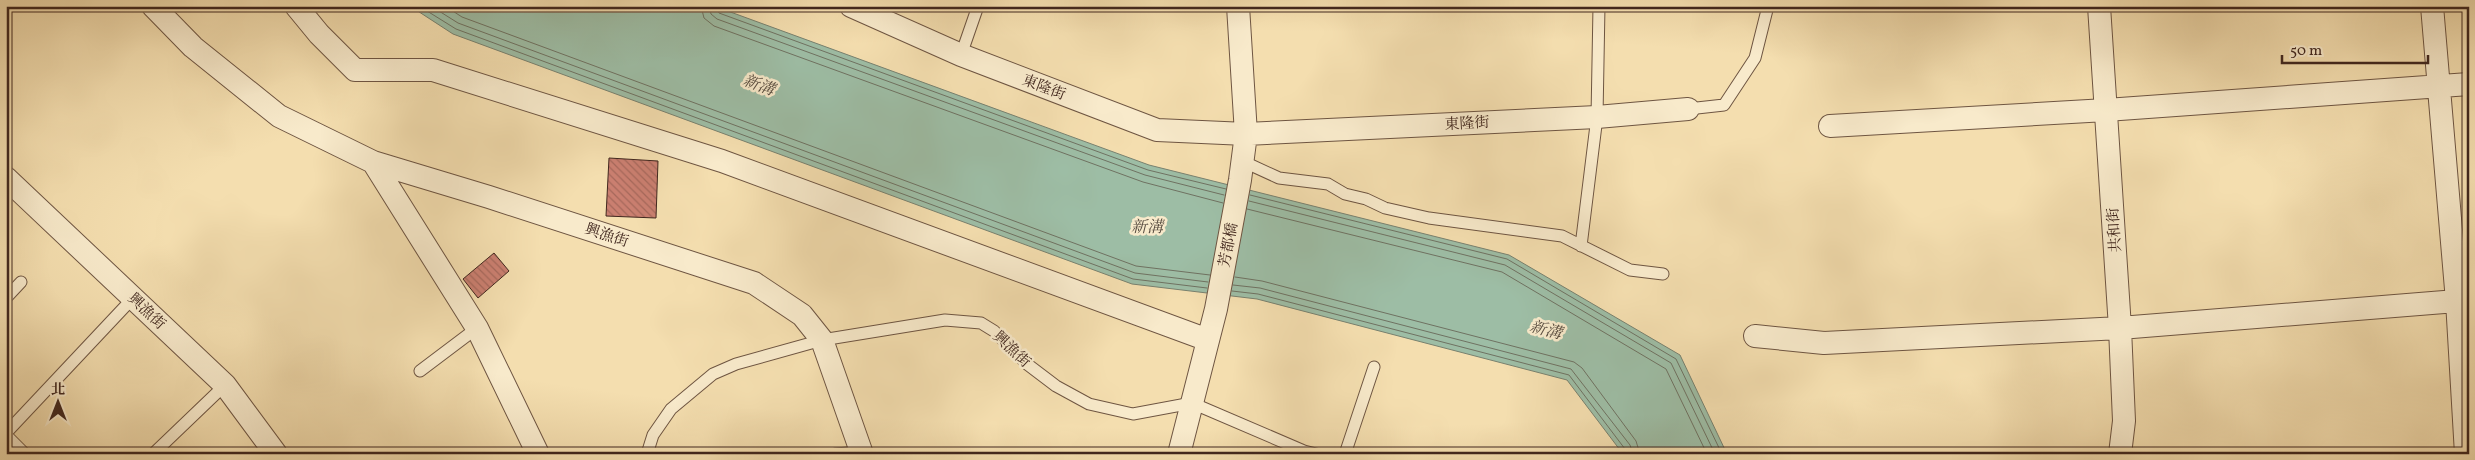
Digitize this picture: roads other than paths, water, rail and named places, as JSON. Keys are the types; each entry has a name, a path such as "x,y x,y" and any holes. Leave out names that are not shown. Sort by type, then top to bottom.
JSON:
{"street":[{"name":"興漁街","path":"153,6 193,46 278,116 374,162 490,197 754,283 802,315 822,340 862,453"},
{"path":"296,6 319,34 355,70 433,70 712,158 1208,340 1179,454"},
{"name":"東隆街","path":"851,6 961,55 1157,130 1246,134 1597,117 1688,109"},
{"path":"1238,6 1246,134"},
{"name":"共和街","path":"2099,6 2120,328 2124,421 2120,454"},
{"path":"2432,6 2463,301 2466,454"},
{"path":"1830,126 2106,110 2469,84"},
{"name":"芳都橋","path":"1208,340 1216,309 1246,134"},
{"path":"374,162 477,328 538,454"},
{"name":"興漁街","path":"6,178 225,385 276,454"},
{"path":"1755,336 1824,343 2120,328 2463,301"}],"lane":[{"path":"961,55 978,6"},
{"path":"1581,246 1597,117 1598,6"},
{"path":"1688,109 1724,105 1755,58 1768,6"},
{"path":"1241,171 1328,184 1345,194 1366,199 1385,208 1429,218 1562,236 1630,270 1663,274"},
{"path":"6,298 21,282"},
{"path":"25,454 6,434 133,298"},
{"name":"興漁街","path":"647,454 653,435 671,409 713,374 736,364 822,340 945,320 981,322 994,331 1027,364 1056,386 1089,404 1132,414 1192,403"},
{"path":"420,371 477,328"},
{"path":"1345,454 1374,367"},
{"path":"153,454 225,385"},
{"path":"1192,403 1304,451 1316,454"},
{"path":"835,454 862,453"}],"water":[{"name":"新溝","path":"410,6 714,6 1149,165 1509,255 1680,355 1727,454 1623,454 1567,380 1257,299 1132,284 453,34"}]}
